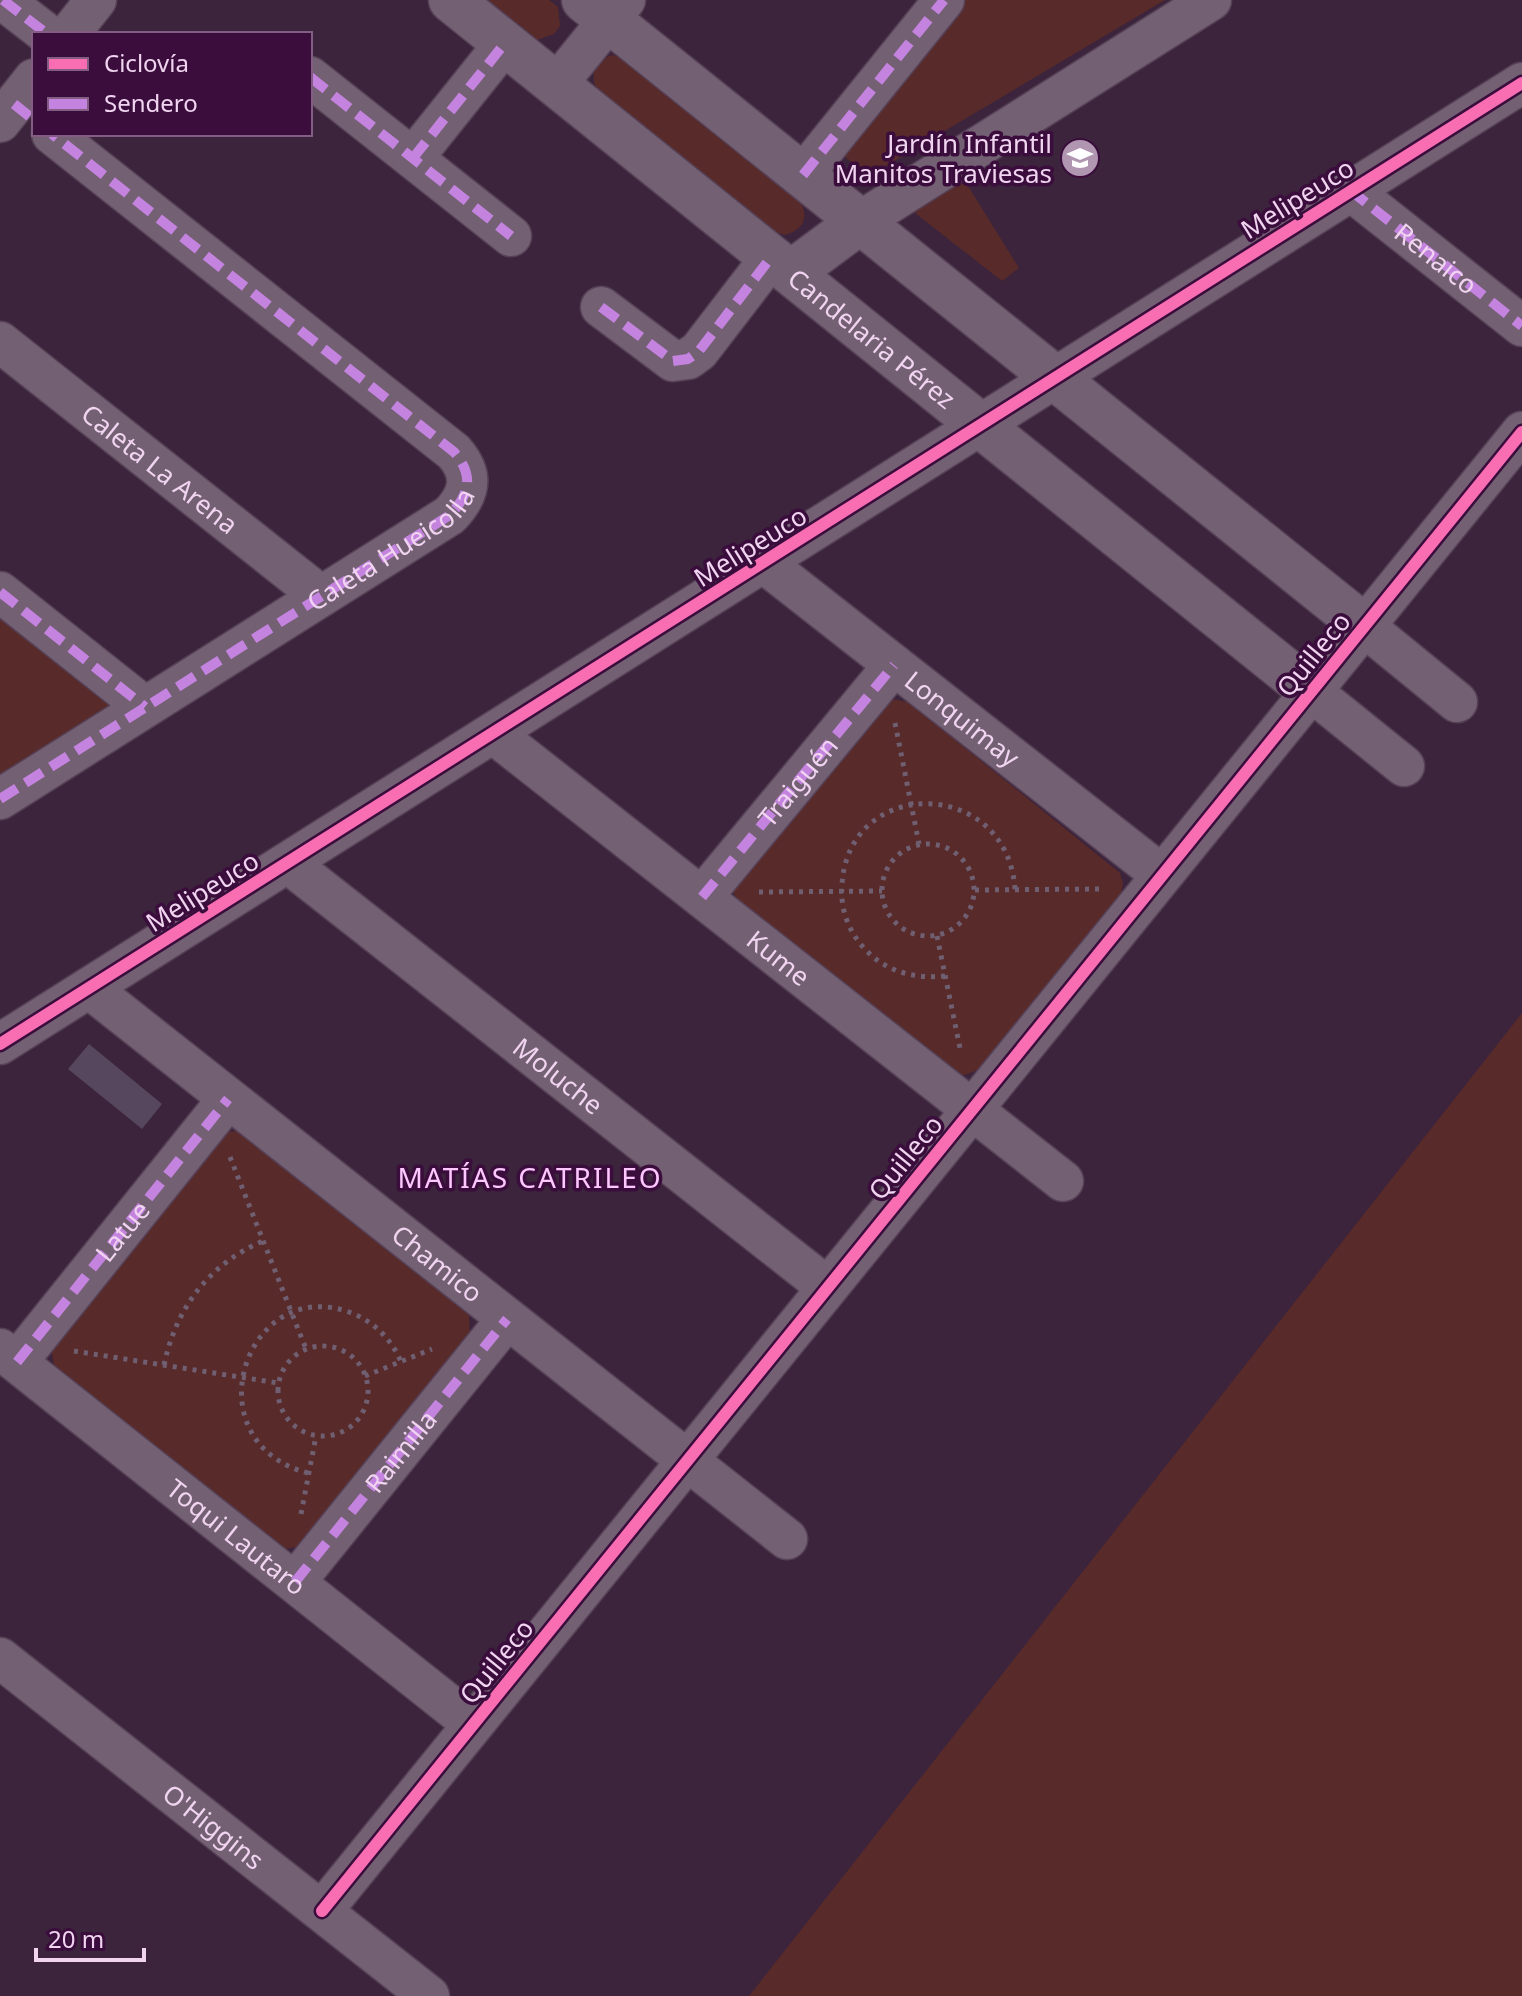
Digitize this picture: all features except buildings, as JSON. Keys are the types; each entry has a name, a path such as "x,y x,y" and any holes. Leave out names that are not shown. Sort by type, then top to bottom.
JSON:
{"street":[{"path":"3,0 44,32"},
{"path":"71,32 96,0"},
{"name":"Candelaria Pérez","path":"451,0 1404,766"},
{"path":"803,175 944,0"},
{"path":"601,307 673,361 688,359 782,264 861,221 1211,0"},
{"path":"557,84 606,7 803,175 1457,702"},
{"path":"413,158 505,43"},
{"path":"312,79 511,236"},
{"name":"Melipeuco","path":"0,1044 1522,83"},
{"name":"Caleta Hueicolla","path":"0,799 450,515 468,491 467,471 462,462 54,136"},
{"name":"Renaico","path":"1350,190 1522,326"},
{"name":"Caleta La Arena","path":"0,342 321,596"},
{"name":"Quilleco","path":"322,1911 1522,432"},
{"name":"Lonquimay","path":"764,563 890,670 1157,882"},
{"path":"0,592 145,707"},
{"name":"Traiguén","path":"704,895 890,670"},
{"name":"Kume","path":"494,734 704,895 1063,1181"},
{"name":"Moluche","path":"288,863 827,1287"},
{"name":"Chamico","path":"89,988 221,1107 507,1319 787,1539"},
{"name":"Latue","path":"16,1352 221,1107"},
{"name":"Raimilla","path":"295,1582 507,1319"},
{"name":"Toqui Lautaro","path":"16,1352 473,1724"},
{"name":"O'Higgins","path":"0,1658 429,1996"}],"path":[{"path":"890,670 919,844"},
{"path":"945,976 904,974 879,962 851,931 841,891 850,852 865,830 886,813 911,805 949,805 983,822 1007,852 1015,889"},
{"path":"919,844 940,845 957,854 970,870 975,890 970,910 962,922 937,936 922,937 901,929 887,912 882,891 883,876 894,858 919,844"},
{"path":"975,890 1157,882"},
{"path":"704,895 882,891"},
{"path":"937,936 972,1109"},
{"path":"221,1107 263,1241 306,1349"},
{"path":"164,1365 173,1330 197,1290 231,1258 263,1241"},
{"path":"308,1473 286,1466 259,1444 243,1413 241,1377 258,1339 292,1314 322,1308 361,1317 385,1336 401,1362"},
{"path":"325,1346 344,1351 363,1370 368,1389 365,1409 353,1426 336,1435 316,1436 303,1432 287,1420 279,1402 278,1383 288,1362 306,1349 325,1346"},
{"path":"16,1352 164,1365 278,1383"},
{"path":"300,1518 316,1436"}],"shaded area":[{"path":"482,0 549,0 558,7 560,26 554,34 534,41"},
{"path":"957,0 1165,0 869,176 836,150"},
{"path":"613,55 622,58 798,198 804,211 801,225 785,235 773,231 597,90 594,78 596,68 602,60"},
{"path":"963,178 1019,268 1002,281 915,213 919,206"},
{"path":"0,607 117,707 0,781"},
{"path":"891,699 908,702 1120,873 1123,883 1121,894 982,1068 965,1075 947,1072 741,906 734,894 735,882"},
{"path":"1522,1013 1522,1996 749,1996"},
{"path":"238,1131 469,1314 470,1342 312,1544 285,1549 54,1366 50,1340 213,1133"}],"marked path":[{"path":"3,0 44,32"},
{"path":"803,175 944,0"},
{"path":"413,158 505,43"},
{"path":"312,79 511,236"},
{"path":"14,104 32,118"},
{"path":"0,799 450,515 462,500 467,484 465,469 454,452 55,136"},
{"path":"1350,190 1522,326"},
{"path":"601,307 673,361 688,359 699,351 772,256"},
{"path":"0,592 145,707"},
{"path":"702,897 894,665"},
{"path":"17,1362 228,1099"},
{"path":"295,1582 507,1319"}],"cycle path":[{"path":"0,1044 1522,83"},
{"path":"322,1911 1522,432"}],"place":[{"name":"Jardín Infantil Manitos Traviesas","path":"1080,158"}],"district":[{"name":"MATÍAS CATRILEO","path":"530,1177"}]}
